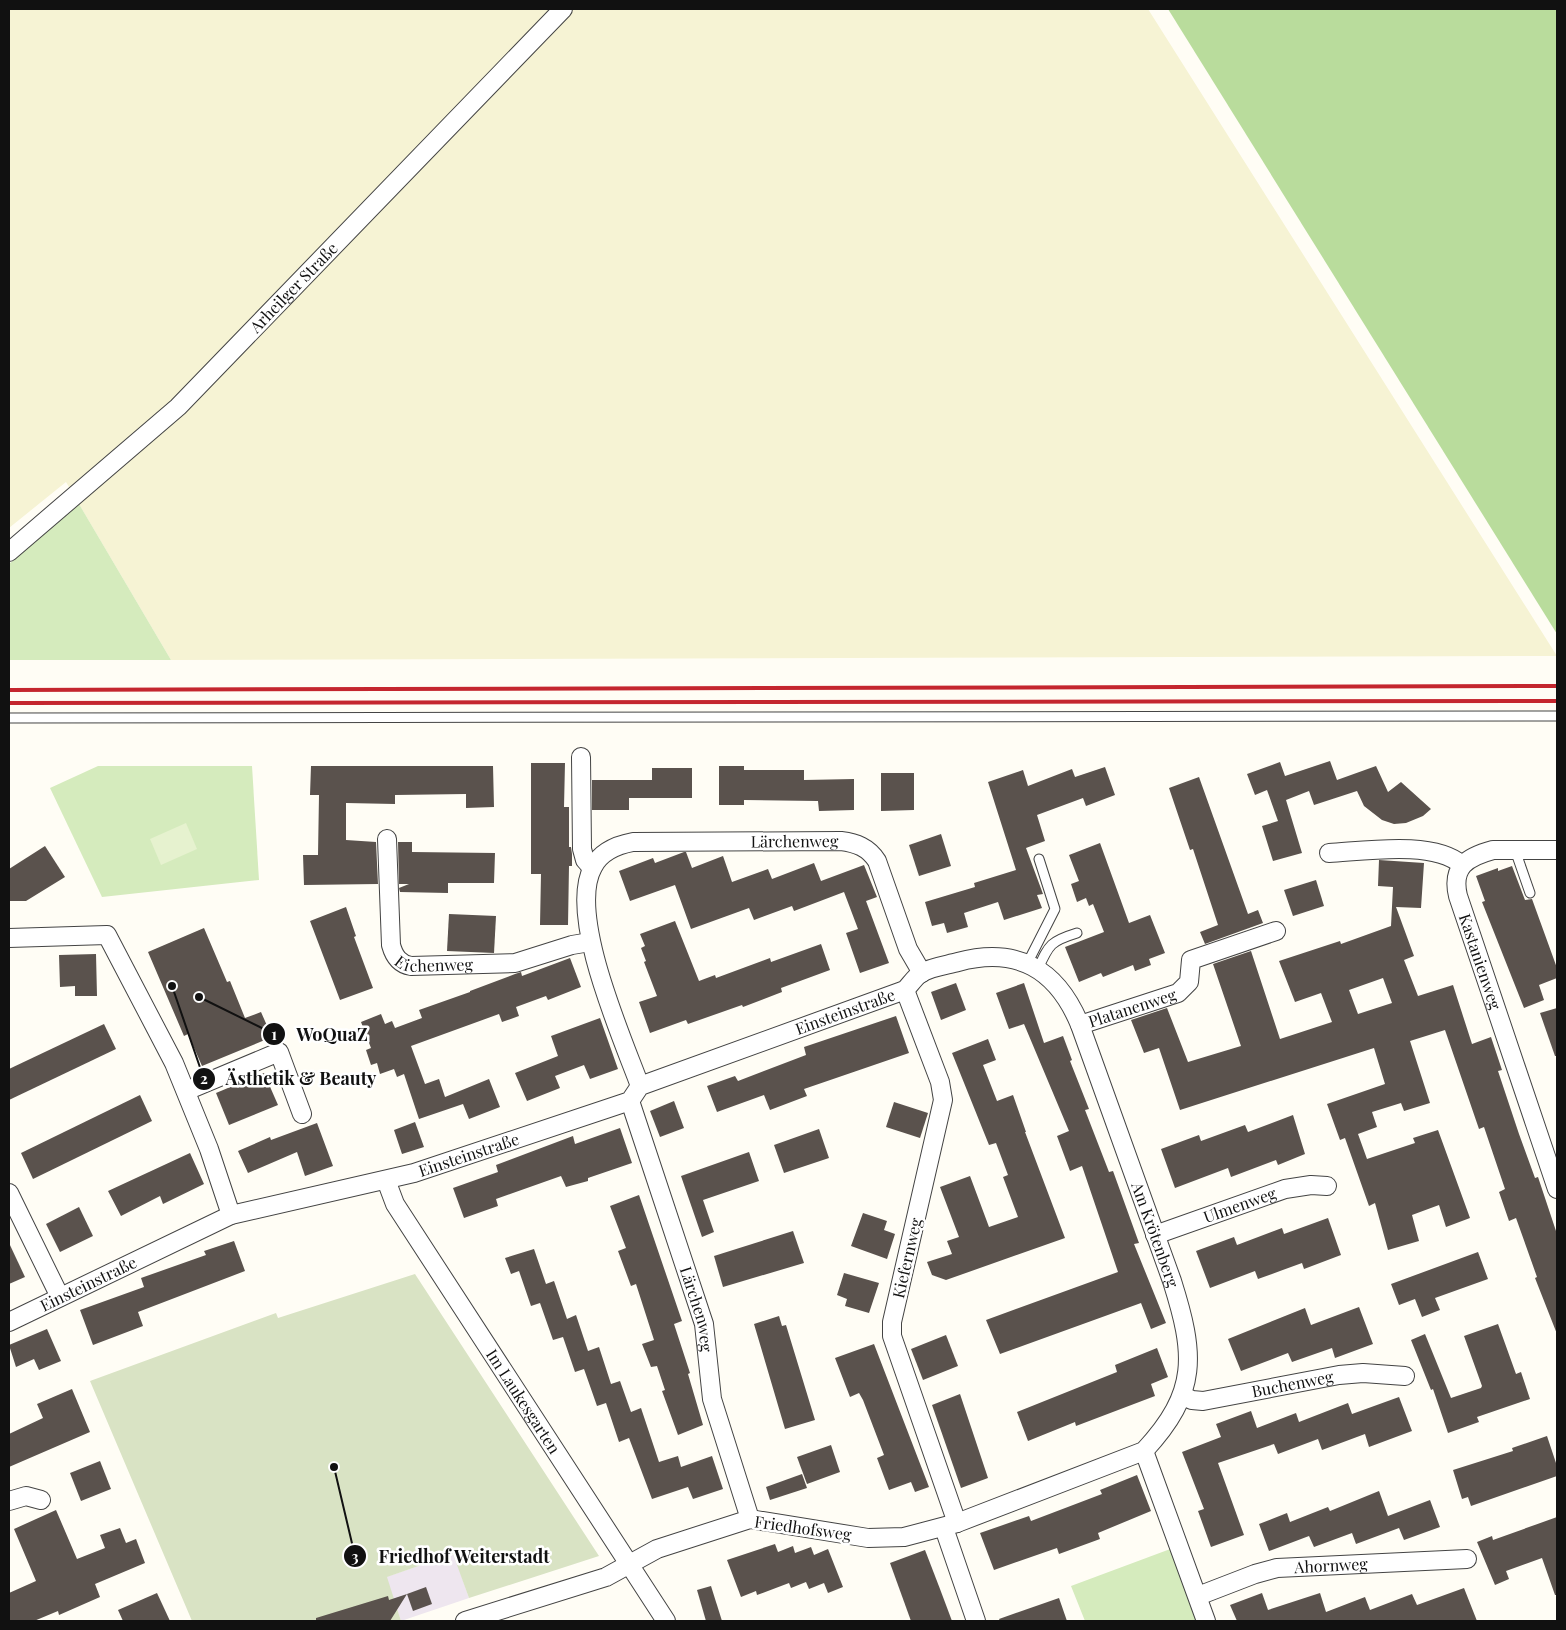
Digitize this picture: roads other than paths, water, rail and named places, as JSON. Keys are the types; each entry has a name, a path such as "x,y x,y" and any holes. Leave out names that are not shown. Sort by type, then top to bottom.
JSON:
{"street":[{"name":"Arheilger Straße","path":"9,552 178,408 564,9"},
{"path":"581,757 582,850 585,860 592,868 587,891 590,942 596,966 640,1086 630,1101"},
{"name":"Eichenweg","path":"387,839 391,944 396,958 401,963 411,966 504,965 590,942"},
{"name":"Lärchenweg","path":"592,868 609,850 633,842 852,842 867,849 877,861 908,949 922,973"},
{"path":"1329,853 1394,850 1430,852 1452,857 1462,865 1493,850 1557,850"},
{"name":"Kastanienweg","path":"1462,865 1456,875 1458,896 1557,1189"},
{"name":"Platanenweg","path":"1080,1025 1178,993 1189,982 1191,960 1276,932"},
{"path":"9,938 107,935 174,1063 213,1161 231,1215"},
{"name":"Am Krötenberg","path":"922,973 963,960 994,955 1006,956 1033,966 1063,991 1080,1025 1177,1297 1187,1342 1188,1374 1183,1396 1172,1418 1144,1451"},
{"name":"Einsteinstraße","path":"640,1086 905,990 922,973"},
{"name":"Kiefernweg","path":"905,990 940,1082 942,1100 892,1322 892,1336 951,1526 976,1621"},
{"path":"186,1091 279,1052 302,1114"},
{"name":"Lärchenweg","path":"630,1101 704,1324 712,1399 750,1519"},
{"name":"Einsteinstraße","path":"9,1322 231,1215 431,1168 630,1101"},
{"name":"Im Laukesgarten","path":"386,1180 395,1204 666,1621"},
{"name":"Ulmenweg","path":"1155,1235 1285,1189 1311,1185 1327,1186"},
{"path":"9,1193 60,1297"},
{"name":"Buchenweg","path":"1183,1396 1192,1400 1203,1401 1349,1374 1404,1376"},
{"path":"1144,1451 1206,1621"},
{"name":"Friedhofsweg","path":"465,1621 606,1577 657,1549 750,1519 879,1539 904,1537 951,1526 1144,1451"},
{"path":"9,1501 26,1496 41,1500"},
{"name":"Ahornweg","path":"1198,1596 1255,1574 1277,1568 1467,1559"}],"lane":[{"path":"9,718 1557,716"},
{"path":"1515,850 1530,893"},
{"path":"1033,966 1055,909 1039,859"},
{"path":"1033,966 1053,941 1077,933"}],"railway":[{"path":"9,690 1557,686"},
{"path":"9,703 1557,701"}],"place":[{"name":"Ästhetik & Beauty","path":"172,986"},
{"name":"WoQuaZ","path":"199,997"},
{"name":"Friedhof Weiterstadt","path":"334,1467"}]}
